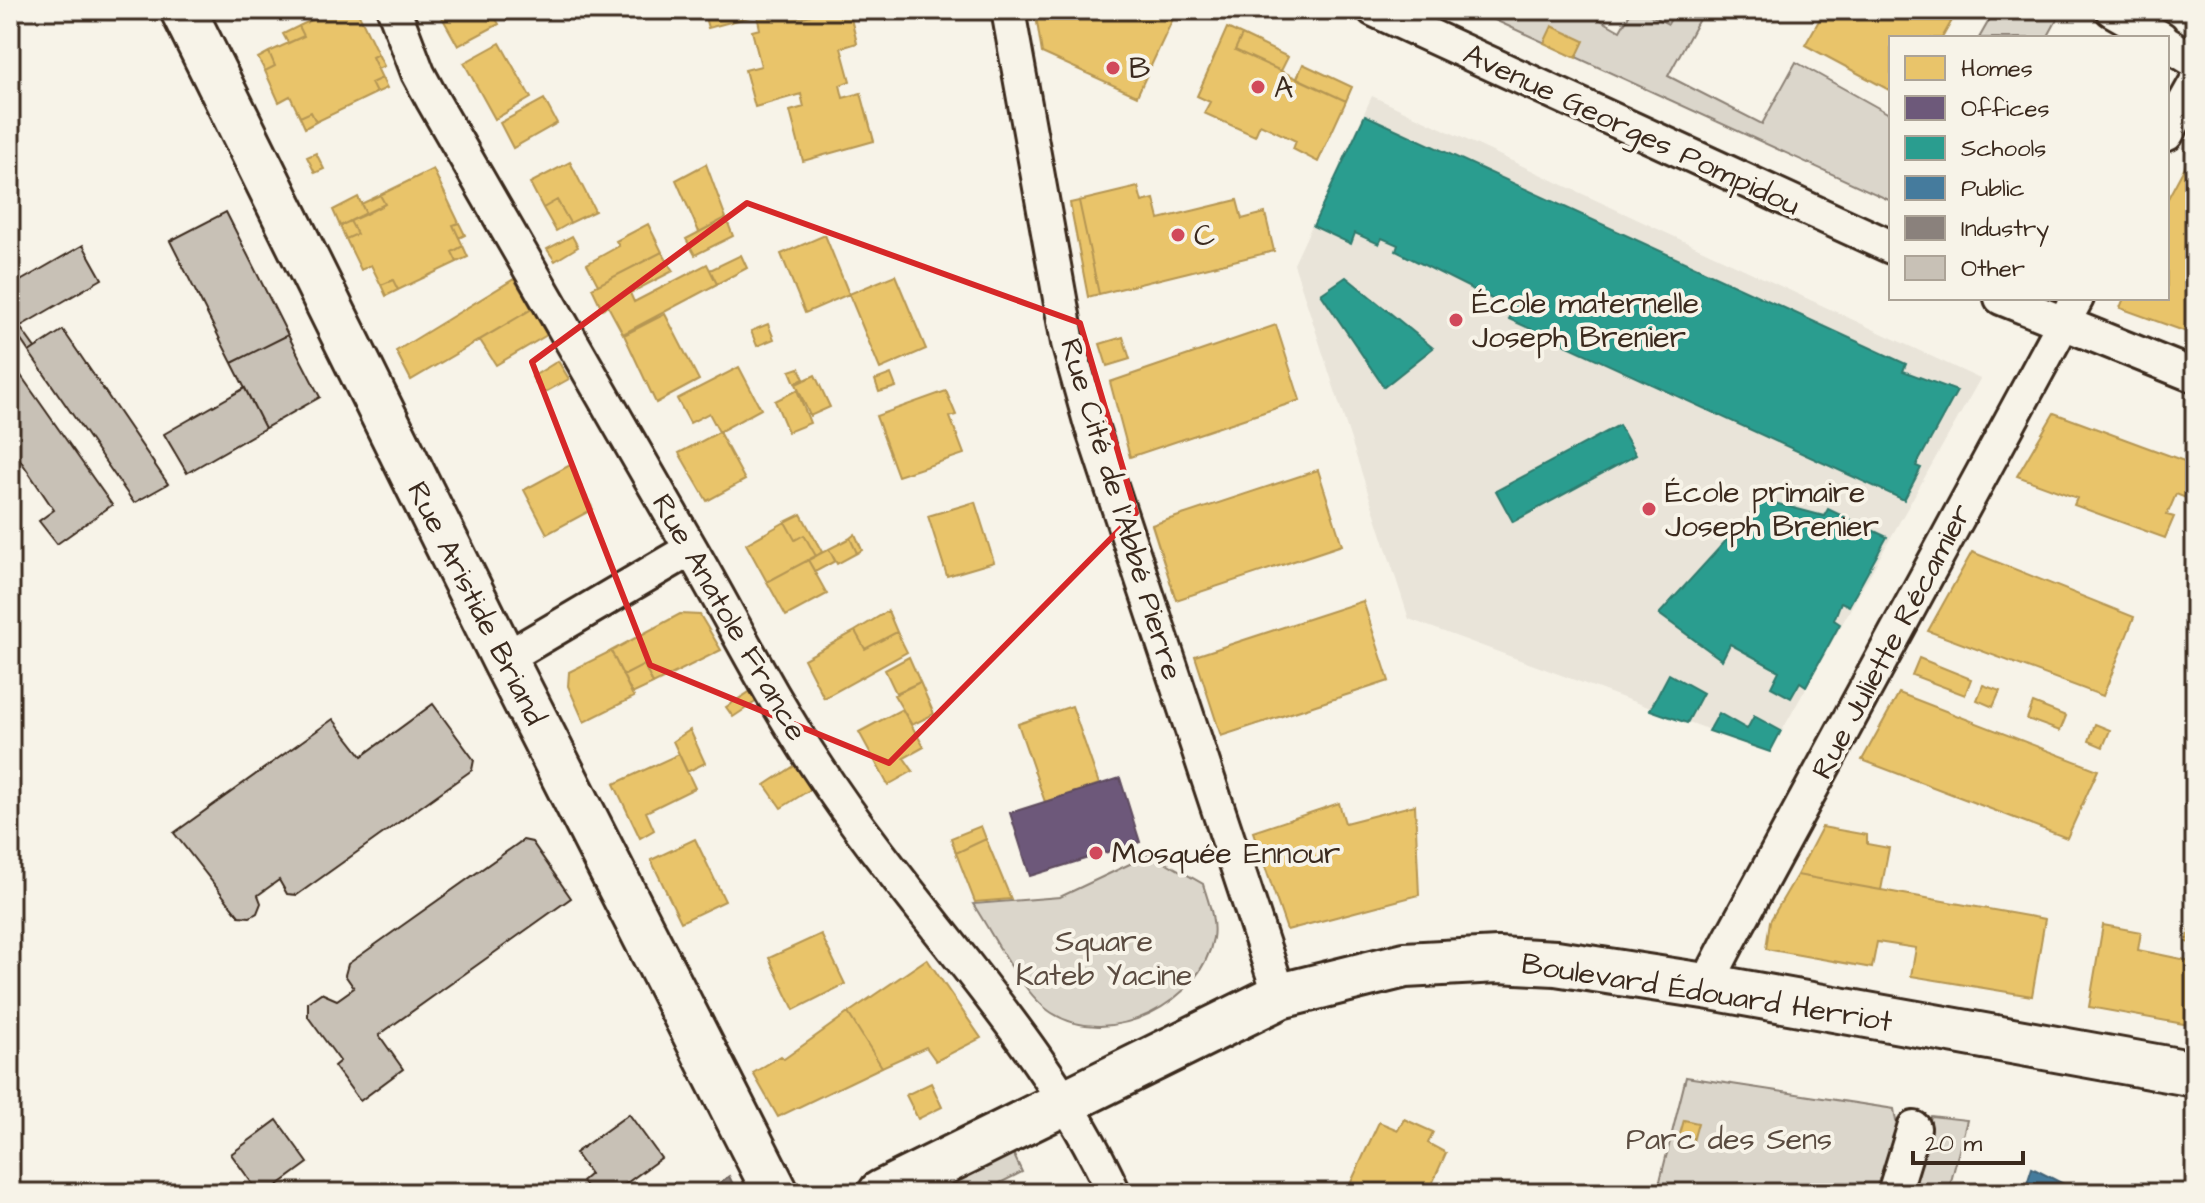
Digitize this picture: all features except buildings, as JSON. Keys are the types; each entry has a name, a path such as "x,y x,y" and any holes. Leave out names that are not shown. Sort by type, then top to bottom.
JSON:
{"main road":[{"name":"Rue Aristide Briand","path":"183,10 504,659 776,1193"},
{"name":"Boulevard Édouard Herriot","path":"881,1193 1280,996 1405,965 1498,960 1556,963 1711,987 2195,1074"}],"street":[{"name":"Rue Anatole France","path":"394,10 418,73 816,767 901,886 953,946 1064,1102 1098,1157 1114,1193"},
{"name":"Rue Cité de l'Abbé Pierre","path":"1008,10 1068,343 1086,409 1280,996"},
{"name":"Avenue Georges Pompidou","path":"1374,10 1889,246"},
{"path":"2112,10 2158,36"},
{"path":"2169,45 2195,61"},
{"path":"2169,130 2195,84"},
{"path":"2012,300 2070,311 2195,376"},
{"name":"Rue Juliette Récamier","path":"1711,987 1728,943 2070,311"},
{"path":"504,659 691,549"},
{"path":"1894,1193 1914,1128"}],"highlighted area":[{"path":"747,203 1080,323 1136,513 889,763 650,665 532,362"}],"shaded area":[{"path":"1372,96 1980,379 1770,752 1409,619 1294,264"}],"green space":[{"path":"1473,10 1583,10 1620,31 1632,10 1641,10 1668,24 1676,10 1704,10 1668,76 1762,124 1796,62 1889,114 1889,200"},
{"path":"1995,10 2048,10 2059,16 2048,36 1980,36"},
{"name":"Square Kateb Yacine","path":"1151,854 1203,884 1214,931 1205,961 1191,982 1173,1000 1126,1022 1100,1026 1075,1023 1052,1013 1019,978 973,904 1060,897"},
{"name":"Parc des Sens","path":"1686,1077 1894,1109 1896,1121 1927,1131 1931,1116 1967,1120 1948,1193 1657,1193"},
{"path":"1012,1151 1022,1172 980,1193 930,1193"}],"place":[{"name":"B","path":"1113,68"},
{"name":"A","path":"1258,87"},
{"name":"C","path":"1178,235"},
{"name":"École maternelle Joseph Brenier","path":"1456,320"},
{"name":"École primaire Joseph Brenier","path":"1649,509"},
{"name":"Mosquée Ennour","path":"1096,853"}]}
